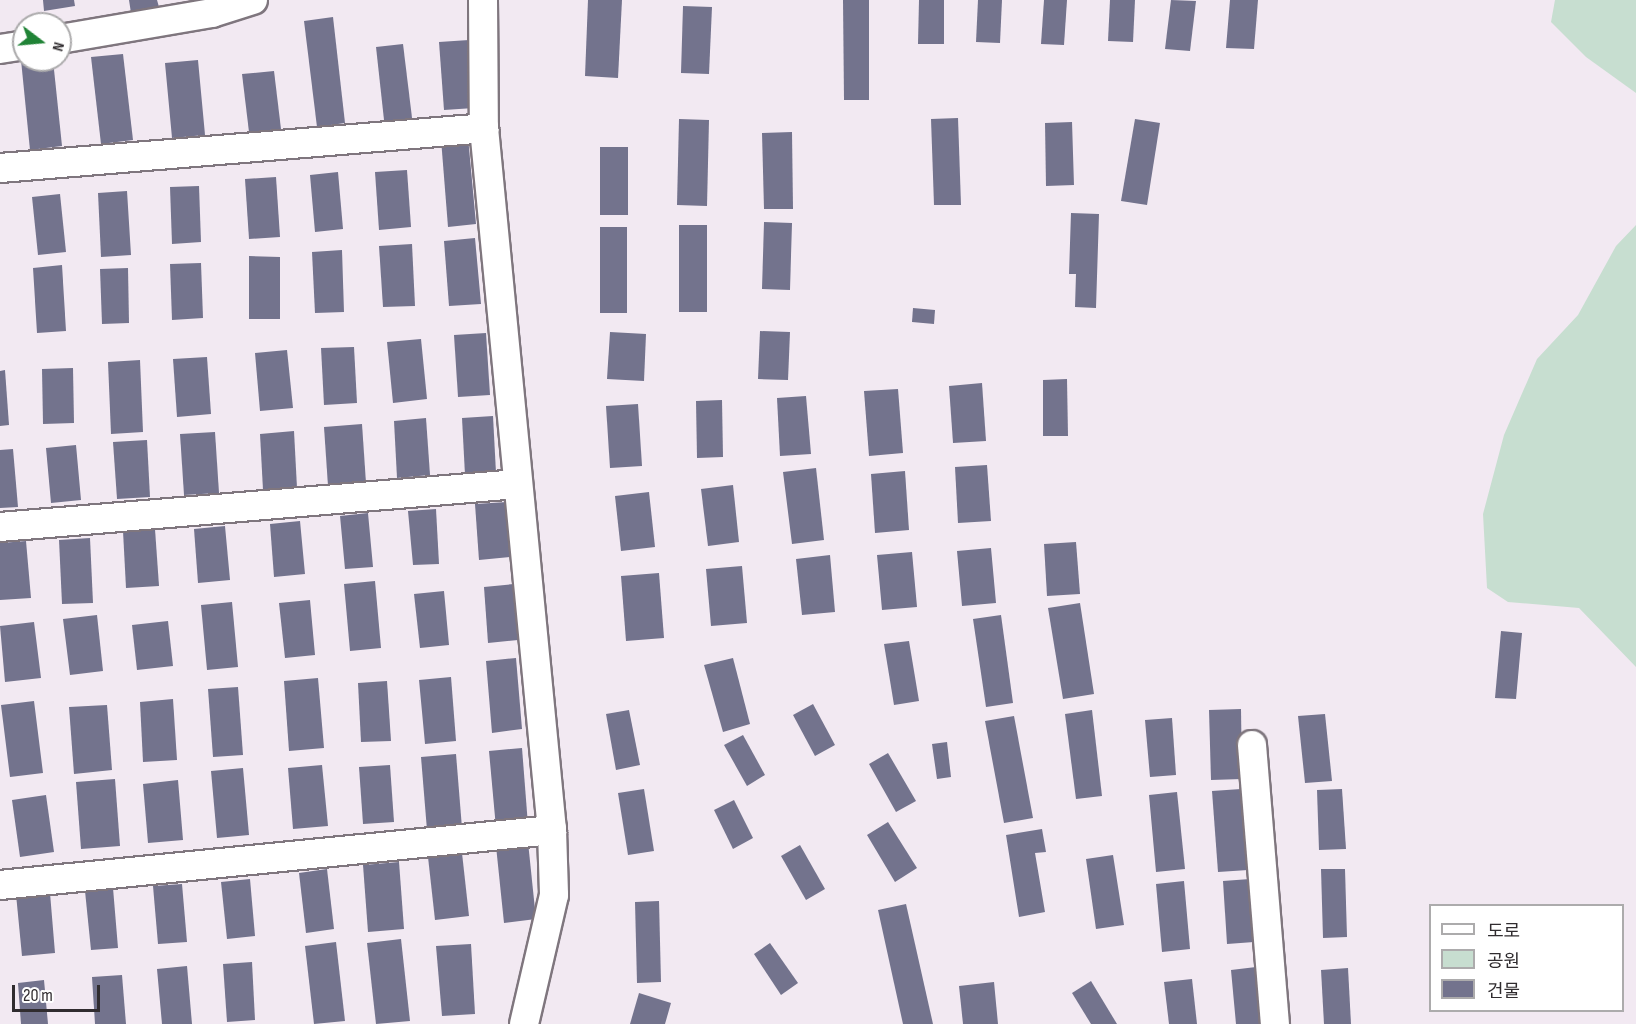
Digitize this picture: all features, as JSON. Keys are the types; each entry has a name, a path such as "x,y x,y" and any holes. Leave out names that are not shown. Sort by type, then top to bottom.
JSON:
{"street":[{"path":"72,37 212,13 253,0"},
{"path":"483,0 484,128 552,830 554,895 524,1024"},
{"path":"0,168 484,128"},
{"path":"0,527 517,484"},
{"path":"1252,745 1275,1024"},
{"path":"0,885 552,830"}],"green space":[{"path":"1555,0 1636,0 1636,93 1586,57 1551,22"},
{"path":"1636,225 1636,667 1579,608 1508,602 1487,588 1483,514 1504,435 1537,359 1578,315 1616,246"}],"building":[{"path":"43,0 74,0 75,6 44,11"},
{"path":"129,0 157,0 159,7 131,13"},
{"path":"588,0 622,0 618,78 585,76"},
{"path":"843,0 869,0 869,100 844,100"},
{"path":"919,0 944,0 944,44 918,44"},
{"path":"978,0 1002,0 1000,43 976,42"},
{"path":"1044,0 1067,0 1064,45 1041,44"},
{"path":"1110,0 1135,0 1133,42 1108,41"},
{"path":"1171,0 1196,1 1190,51 1165,49"},
{"path":"1230,0 1258,0 1254,49 1226,48"},
{"path":"683,6 712,7 709,74 681,73"},
{"path":"333,17 345,123 317,127 304,21"},
{"path":"469,40 474,108 444,110 439,42"},
{"path":"403,44 413,126 385,129 376,47"},
{"path":"123,54 133,140 101,144 91,57"},
{"path":"198,60 205,135 172,138 165,63"},
{"path":"274,71 281,129 249,132 242,74"},
{"path":"22,72 54,72 62,146 30,150"},
{"path":"958,118 961,205 934,205 931,119"},
{"path":"679,119 709,120 707,206 677,205"},
{"path":"1135,119 1160,123 1147,205 1121,201"},
{"path":"1072,122 1074,185 1046,186 1045,123"},
{"path":"792,132 793,209 764,209 762,133"},
{"path":"468,137 476,224 448,227 441,139"},
{"path":"600,147 628,147 628,215 600,215"},
{"path":"407,170 411,227 379,230 375,172"},
{"path":"338,172 343,229 315,232 310,175"},
{"path":"276,177 280,237 249,239 245,179"},
{"path":"199,186 201,242 172,244 170,187"},
{"path":"127,191 131,255 101,257 98,193"},
{"path":"60,194 66,252 38,255 32,197"},
{"path":"1071,213 1099,214 1096,308 1075,307 1076,274 1069,274"},
{"path":"764,222 792,223 790,290 762,289"},
{"path":"679,225 707,225 707,312 679,312"},
{"path":"600,227 627,227 627,313 600,313"},
{"path":"475,238 481,304 449,306 444,241"},
{"path":"412,244 415,306 383,307 379,246"},
{"path":"342,250 344,312 315,313 312,252"},
{"path":"249,256 280,257 280,319 249,319"},
{"path":"201,263 203,318 172,320 170,264"},
{"path":"62,265 66,331 37,333 33,268"},
{"path":"128,268 129,323 102,324 100,269"},
{"path":"913,308 935,310 934,324 912,322"},
{"path":"760,331 790,332 788,380 758,379"},
{"path":"610,332 646,334 644,381 607,379"},
{"path":"486,333 490,395 458,397 454,335"},
{"path":"421,339 427,399 393,403 387,342"},
{"path":"354,347 357,403 324,405 321,348"},
{"path":"287,350 293,408 260,411 255,353"},
{"path":"207,357 211,414 177,417 173,359"},
{"path":"140,360 143,432 111,434 108,362"},
{"path":"73,368 74,423 43,424 42,369"},
{"path":"5,370 9,425 0,426 0,371"},
{"path":"1067,379 1068,436 1043,436 1043,380"},
{"path":"982,383 986,441 953,443 949,386"},
{"path":"898,389 903,453 869,456 864,391"},
{"path":"806,396 811,454 780,456 777,398"},
{"path":"722,400 723,457 697,458 696,401"},
{"path":"638,404 642,466 610,468 606,406"},
{"path":"493,416 496,473 465,475 462,418"},
{"path":"426,418 430,475 397,478 394,421"},
{"path":"362,424 366,483 328,486 324,427"},
{"path":"294,431 297,488 263,490 260,434"},
{"path":"215,432 219,493 184,495 180,434"},
{"path":"147,440 150,497 117,499 113,442"},
{"path":"76,445 81,500 51,503 46,448"},
{"path":"13,449 18,507 0,508 0,450"},
{"path":"987,465 991,521 958,523 955,467"},
{"path":"816,468 824,540 792,544 783,472"},
{"path":"905,471 909,530 875,533 871,474"},
{"path":"733,485 739,542 708,546 701,489"},
{"path":"649,492 655,547 621,551 615,496"},
{"path":"507,502 511,557 479,560 475,504"},
{"path":"436,509 439,564 413,565 408,511"},
{"path":"368,513 373,567 345,569 340,516"},
{"path":"300,521 305,574 274,577 270,524"},
{"path":"225,526 230,580 198,583 194,529"},
{"path":"155,529 159,586 126,588 123,531"},
{"path":"90,538 93,603 62,604 59,540"},
{"path":"26,541 31,598 0,600 0,543"},
{"path":"1076,542 1080,594 1047,596 1044,544"},
{"path":"991,548 996,603 962,606 957,551"},
{"path":"912,552 917,607 882,610 877,555"},
{"path":"830,555 835,612 802,615 796,559"},
{"path":"742,566 747,623 711,626 706,569"},
{"path":"659,573 664,638 626,641 621,576"},
{"path":"375,581 381,648 350,651 344,584"},
{"path":"514,584 518,640 488,643 484,587"},
{"path":"444,591 449,645 420,648 414,594"},
{"path":"310,600 315,655 285,658 279,603"},
{"path":"232,602 238,667 207,670 201,605"},
{"path":"1080,603 1094,694 1063,699 1048,608"},
{"path":"97,615 103,671 70,675 63,619"},
{"path":"1001,615 1013,703 986,707 973,619"},
{"path":"168,621 173,666 137,670 132,625"},
{"path":"34,622 41,678 5,682 0,626"},
{"path":"1501,631 1522,633 1516,699 1495,698"},
{"path":"909,641 919,701 894,705 884,644"},
{"path":"516,658 522,729 492,733 486,661"},
{"path":"733,658 750,724 723,732 704,665"},
{"path":"451,677 456,741 425,744 419,680"},
{"path":"318,678 324,748 289,751 284,681"},
{"path":"387,681 391,741 361,742 358,683"},
{"path":"238,687 243,755 213,757 208,689"},
{"path":"173,699 177,760 143,762 140,702"},
{"path":"34,701 43,773 10,777 1,705"},
{"path":"813,704 835,745 815,756 793,715"},
{"path":"107,705 112,770 74,774 69,707"},
{"path":"1241,709 1242,779 1211,780 1209,710"},
{"path":"629,710 640,765 616,770 606,714"},
{"path":"1092,710 1102,796 1076,799 1065,714"},
{"path":"1325,714 1332,781 1305,783 1298,716"},
{"path":"1014,716 1033,818 1004,823 985,721"},
{"path":"1172,718 1176,775 1150,777 1145,720"},
{"path":"743,735 765,775 747,786 724,745"},
{"path":"947,742 951,777 937,779 932,744"},
{"path":"522,748 528,825 496,828 489,751"},
{"path":"888,753 916,801 896,812 869,764"},
{"path":"456,754 462,828 427,830 421,757"},
{"path":"322,765 328,826 293,829 288,768"},
{"path":"390,765 394,822 363,824 359,767"},
{"path":"243,768 249,835 217,838 211,771"},
{"path":"115,779 120,846 81,849 76,782"},
{"path":"178,780 183,840 148,843 143,784"},
{"path":"644,789 654,851 628,855 618,793"},
{"path":"1241,789 1248,870 1218,872 1212,791"},
{"path":"1342,789 1346,849 1319,850 1317,790"},
{"path":"1177,792 1185,869 1156,872 1149,795"},
{"path":"46,795 54,852 20,857 12,800"},
{"path":"734,800 753,838 733,849 714,810"},
{"path":"888,822 917,868 895,882 867,835"},
{"path":"1042,829 1046,852 1035,853 1045,912 1019,917 1006,835"},
{"path":"528,842 536,919 504,923 496,846"},
{"path":"800,845 825,889 806,900 781,856"},
{"path":"462,853 469,916 435,920 428,857"},
{"path":"1113,855 1124,925 1096,929 1086,859"},
{"path":"399,862 404,929 368,932 363,865"},
{"path":"327,869 334,929 306,933 299,873"},
{"path":"1321,869 1345,869 1347,937 1323,938"},
{"path":"250,879 255,936 227,939 221,882"},
{"path":"1250,879 1254,942 1227,944 1223,881"},
{"path":"49,881 55,953 22,956 15,884"},
{"path":"1184,881 1190,949 1162,952 1156,884"},
{"path":"182,884 187,942 158,944 153,886"},
{"path":"113,888 118,948 91,950 85,891"},
{"path":"659,901 661,982 637,983 635,902"},
{"path":"906,904 933,1024 903,1024 878,910"},
{"path":"401,939 410,1021 376,1024 367,943"},
{"path":"336,942 345,1021 314,1024 305,946"},
{"path":"770,943 798,983 781,995 754,954"},
{"path":"471,944 475,1014 442,1016 436,946"},
{"path":"252,962 255,1020 227,1022 223,964"},
{"path":"187,966 192,1024 162,1024 157,969"},
{"path":"1256,967 1262,1024 1236,1024 1231,970"},
{"path":"1348,968 1351,1024 1324,1024 1321,970"},
{"path":"122,975 126,1024 95,1024 92,977"},
{"path":"1192,979 1197,1024 1169,1024 1164,982"},
{"path":"44,980 48,1024 21,1024 18,983"},
{"path":"1091,981 1117,1024 1091,1024 1072,993"},
{"path":"994,982 998,1024 963,1024 959,986"},
{"path":"639,993 671,1003 665,1024 630,1024"}]}
